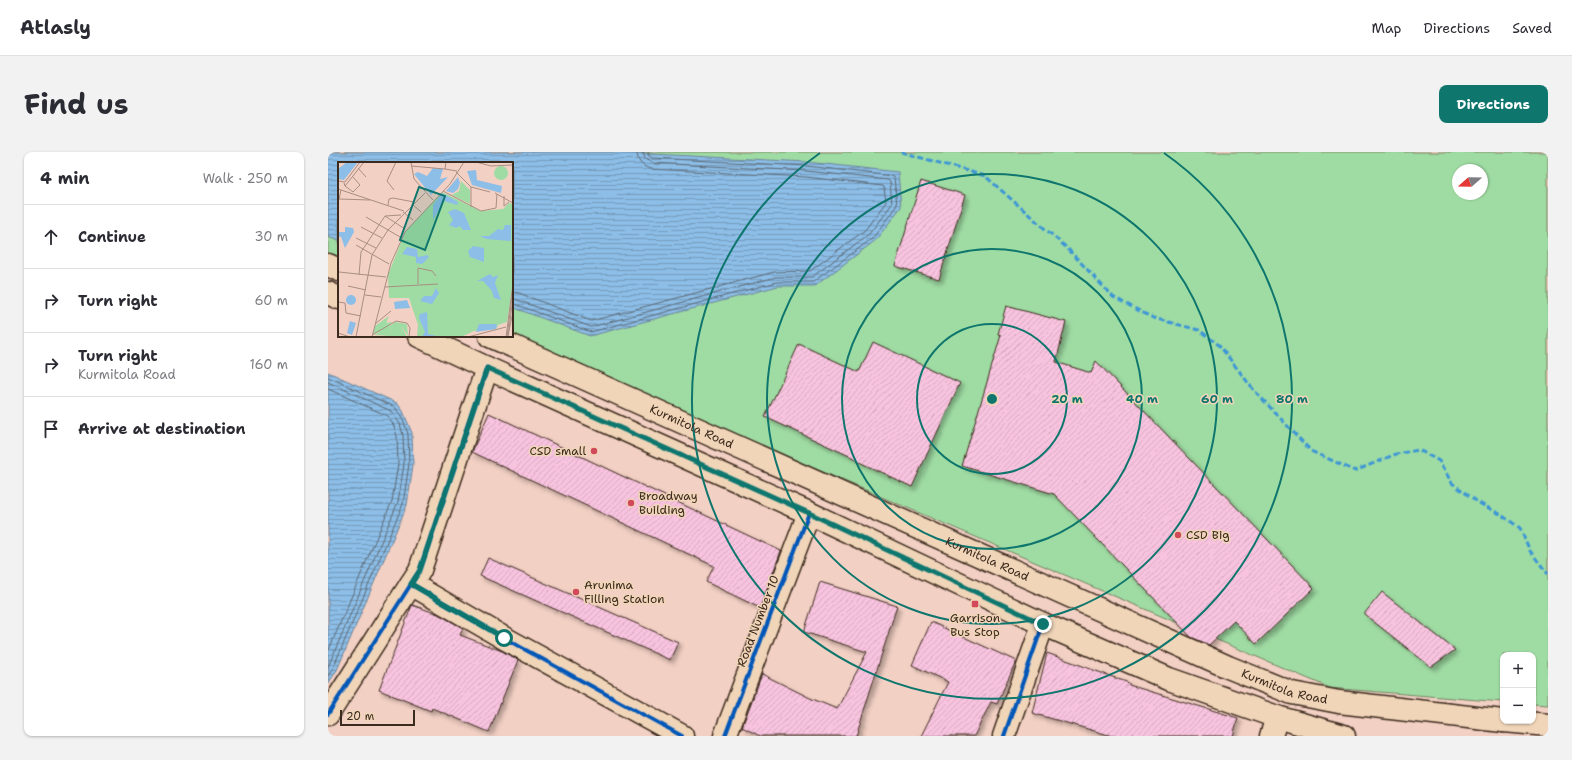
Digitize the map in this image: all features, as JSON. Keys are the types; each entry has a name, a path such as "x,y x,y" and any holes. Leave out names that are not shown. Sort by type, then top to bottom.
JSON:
{"main road":[{"path":"328,265 338,270"},
{"path":"328,293 338,298"},
{"path":"421,337 809,513 1043,624 1274,727 1344,736"},
{"name":"Kurmitola Road","path":"492,337 1228,667 1292,693 1339,702 1500,721"},
{"path":"328,714 420,570 487,368"},
{"name":"Road Number 10","path":"725,736 809,513"},
{"path":"411,584 670,733"},
{"path":"1004,736 1043,624"},
{"name":"Kurmitola Road","path":"1536,724 1548,725"}],"green space":[{"path":"328,152 1548,152 1548,705 1536,704 1536,652 1500,652 1500,702 1330,688 506,337 513,337 513,162 338,162 338,266 328,261"}],"water":[{"path":"328,152 614,152 807,162 898,172 901,207 876,240 815,286 778,286 590,336 513,307 513,162 338,162 338,241 328,237"},
{"path":"328,372 397,403 403,411 412,433 413,465 407,505 337,670 328,684"}],"building":[{"path":"921,181 965,195 939,279 895,266"},
{"name":"CSD Big","path":"1006,306 1066,322 1056,362 1091,373 1096,361 1314,588 1256,644 1234,621 1209,645 1191,637 1054,494 962,466 1001,335 998,334"},
{"path":"873,342 960,383 912,487 765,417 799,344 859,372"},
{"name":"Broadway Building","path":"489,413 781,551 760,608 706,582 714,566 472,452"},
{"path":"488,558 678,642 670,660 480,576"},
{"path":"820,582 897,606 856,736 760,736 742,727 762,674 810,698 837,709 867,652 804,632"},
{"path":"1382,592 1455,650 1431,667 1364,614"},
{"path":"412,605 438,614 463,628 460,635 502,651 518,660 489,732 432,708 431,711 379,690"},
{"path":"931,622 1016,661 997,704 991,702 974,736 921,736 948,682 912,665"},
{"path":"1047,653 1129,683 1129,685 1238,718 1233,736 1112,736 1032,713"}],"marked path":[{"path":"901,152 985,176 1068,249 1113,297 1153,318 1199,330 1219,345 1253,389 1311,451 1355,471 1396,454 1419,450 1439,461 1452,483 1479,503 1500,514 1520,528 1530,551 1548,574"}],"cycle path":[{"path":"328,714 420,570 487,368"},
{"path":"725,736 809,513"},
{"path":"411,584 504,638 682,736"},
{"path":"1004,736 1043,624"}],"place":[{"name":"CSD small","path":"594,451"},
{"name":"Broadway Building","path":"631,503"},
{"name":"CSD Big","path":"1178,535"},
{"name":"Arunima Filling Station","path":"576,592"},
{"name":"Garrison Bus Stop","path":"975,604"}],"route":[{"path":"504,638 411,584 420,570 487,368 809,513 1043,624"}]}
